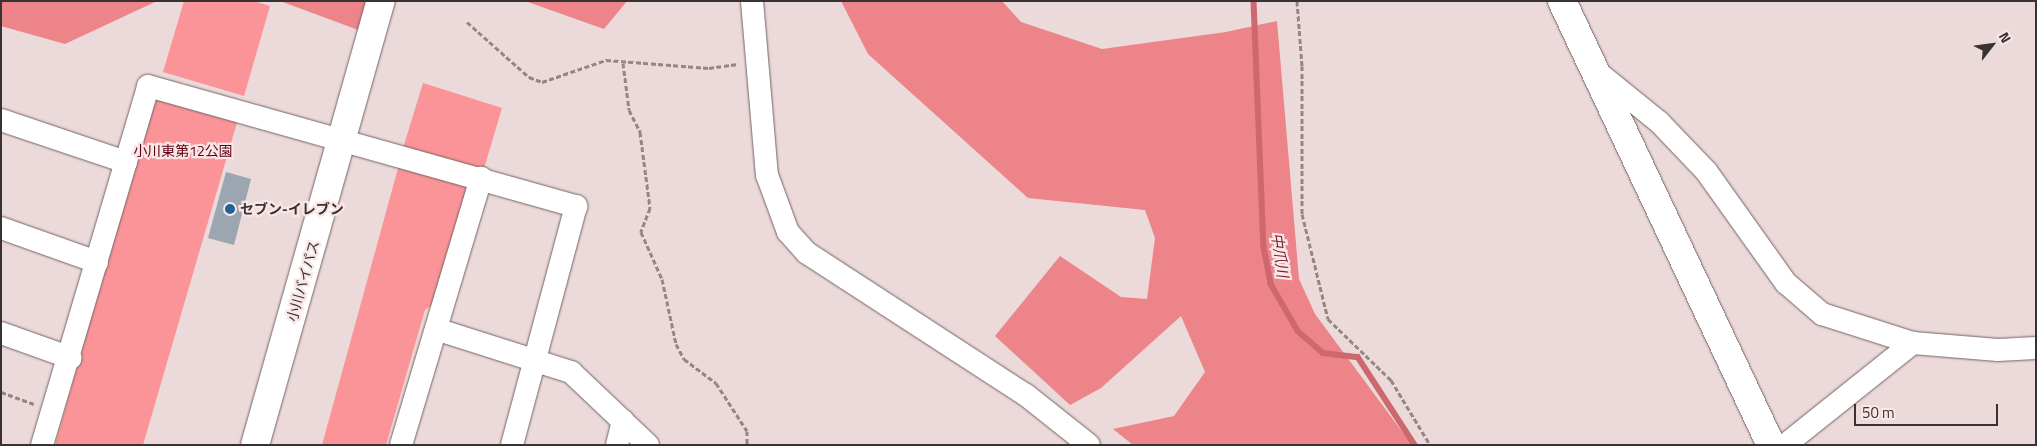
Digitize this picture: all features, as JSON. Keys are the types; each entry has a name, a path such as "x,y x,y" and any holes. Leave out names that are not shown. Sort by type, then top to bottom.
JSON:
{"main road":[{"name":"小川バイパス","path":"255,445 382,1"},
{"path":"1562,1 1589,66 1771,445"}],"street":[{"path":"752,1 767,175 788,232 807,253 1026,395 1089,445"},
{"path":"1589,66 1659,122 1706,171 1786,283 1822,314 1913,343 1998,350 2036,348"},
{"path":"42,445 71,358 148,86 344,139 576,206 537,358 512,445"},
{"path":"1,120 126,162"},
{"path":"401,445 481,178"},
{"path":"1,228 97,262"},
{"path":"436,329 537,358 571,372 648,445"},
{"path":"1,333 71,358"},
{"path":"1785,445 1913,343"},
{"path":"617,445 623,421"}],"path":[{"path":"1297,1 1302,66 1302,214 1328,319 1391,380 1430,445"},
{"path":"467,22 529,77 542,82 606,60 623,63 709,68 756,61"},
{"path":"623,63 629,110 640,132 650,208 641,232 662,279 676,344 684,358 716,383 748,431 746,445"},
{"path":"1,392 54,410"}],"green space":[{"path":"184,1 254,1 270,6 244,96 163,72"},
{"path":"423,83 502,108 483,172 403,148"},
{"name":"小川東第12公園","path":"159,99 238,119 143,445 55,445 151,104"},
{"path":"400,161 460,178 468,191 436,302 425,310 386,445 322,445"}],"shaded area":[{"path":"1,1 157,1 65,44 1,26"},
{"path":"280,1 369,1 361,31"},
{"path":"525,1 627,1 604,29"},
{"path":"841,1 1002,1 1021,22 1102,49 1226,32 1277,21 1299,279 1315,314 1412,445 1133,445 1113,429 1174,416 1205,372 1181,316 1101,388 1070,405 995,336 1060,256 1121,297 1147,299 1155,238 1145,210 1028,198 868,54"}],"building":[{"name":"セブン-イレブン","path":"226,172 251,179 234,245 208,238"}],"waterway":[{"name":"中爪川","path":"1254,1 1264,247 1271,284 1298,331 1323,353 1358,357 1415,445"}],"place":[{"name":"セブン-イレブン","path":"230,209"}]}
